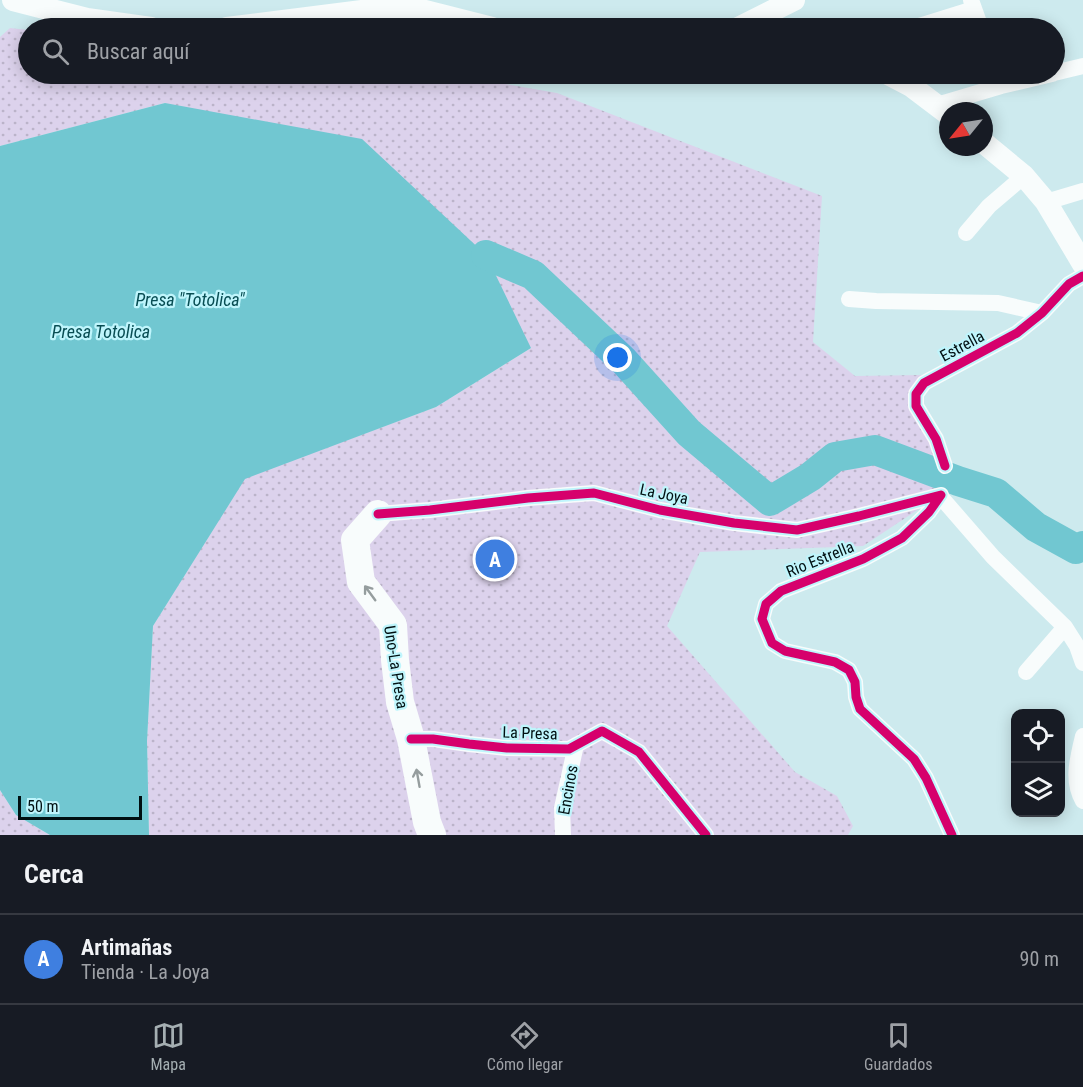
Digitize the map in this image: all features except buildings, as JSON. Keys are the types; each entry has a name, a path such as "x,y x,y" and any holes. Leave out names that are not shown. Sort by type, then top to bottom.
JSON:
{"highway":[{"name":"Uno-La Presa","path":"378,514 356,540 362,582 393,625 400,702 411,739 424,812 432,835"}],"street":[{"path":"13,0 83,18"},
{"path":"758,18 794,0"},
{"path":"938,18 973,4"},
{"path":"306,18 393,7 425,11 453,18"},
{"path":"1065,70 1083,66"},
{"path":"907,84 939,106"},
{"path":"957,102 991,84"},
{"path":"993,150 1024,176 1046,202 1083,264"},
{"path":"966,233 989,206 1024,176"},
{"path":"1046,202 1083,191"},
{"name":"Estrella","path":"945,466 936,439 916,406 916,394 924,383 1017,333 1042,313 1069,284 1083,276"},
{"path":"849,299 998,303 1042,313"},
{"name":"La Joya","path":"378,514 594,493 660,510 734,523 797,530 940,495"},
{"path":"940,495 993,557 1065,627 1077,646 1083,663"},
{"name":"Rio Estrella","path":"940,495 929,512 902,538 863,559 782,591 766,604 762,619 772,642 785,651 835,662 849,670 855,682 860,709 914,759 926,778 952,835"},
{"path":"1026,672 1065,627"},
{"name":"La Presa","path":"411,739 433,739 507,748 569,749 602,731 639,752 706,835"},
{"path":"1083,736 1076,772 1083,801"},
{"name":"Encinos","path":"563,835 562,808 576,745"}],"shaded area":[{"path":"10,28 18,29 18,84 505,84 557,93 822,196 813,342 855,376 923,375 912,409 946,454 931,501 863,546 700,552 667,626 795,772 837,796 853,826 848,835 149,835 147,741 153,626 245,478 436,407 531,348 165,103 0,146 0,37"},
{"path":"0,790 16,815 50,835 0,835"}],"water":[{"name":"Presa \"Totolica\"","path":"165,103 362,139 486,255 531,348 436,407 245,479 153,626 147,741 149,835 50,835 16,815 0,790 0,146"}],"waterway":[{"path":"486,255 533,275 624,361 689,433 770,501 810,477 835,457 875,450 996,493 1036,527 1076,549 1083,546"}],"cycle path":[{"path":"945,466 936,439 916,406 916,394 924,383 1017,333 1042,313 1069,284 1083,276"},
{"path":"378,514 594,493 660,510 734,523 797,530 941,495 929,512 902,538 863,559 781,591 766,604 762,619 772,643 785,651 835,662 849,670 855,682 860,709 914,759 926,778 952,835"},
{"path":"411,739 433,739 507,748 569,749 602,731 639,752 706,835"}],"place":[{"name":"Artimañas","path":"495,559"}],"water label":[{"name":"Presa Totolica","path":"101,331"}]}
